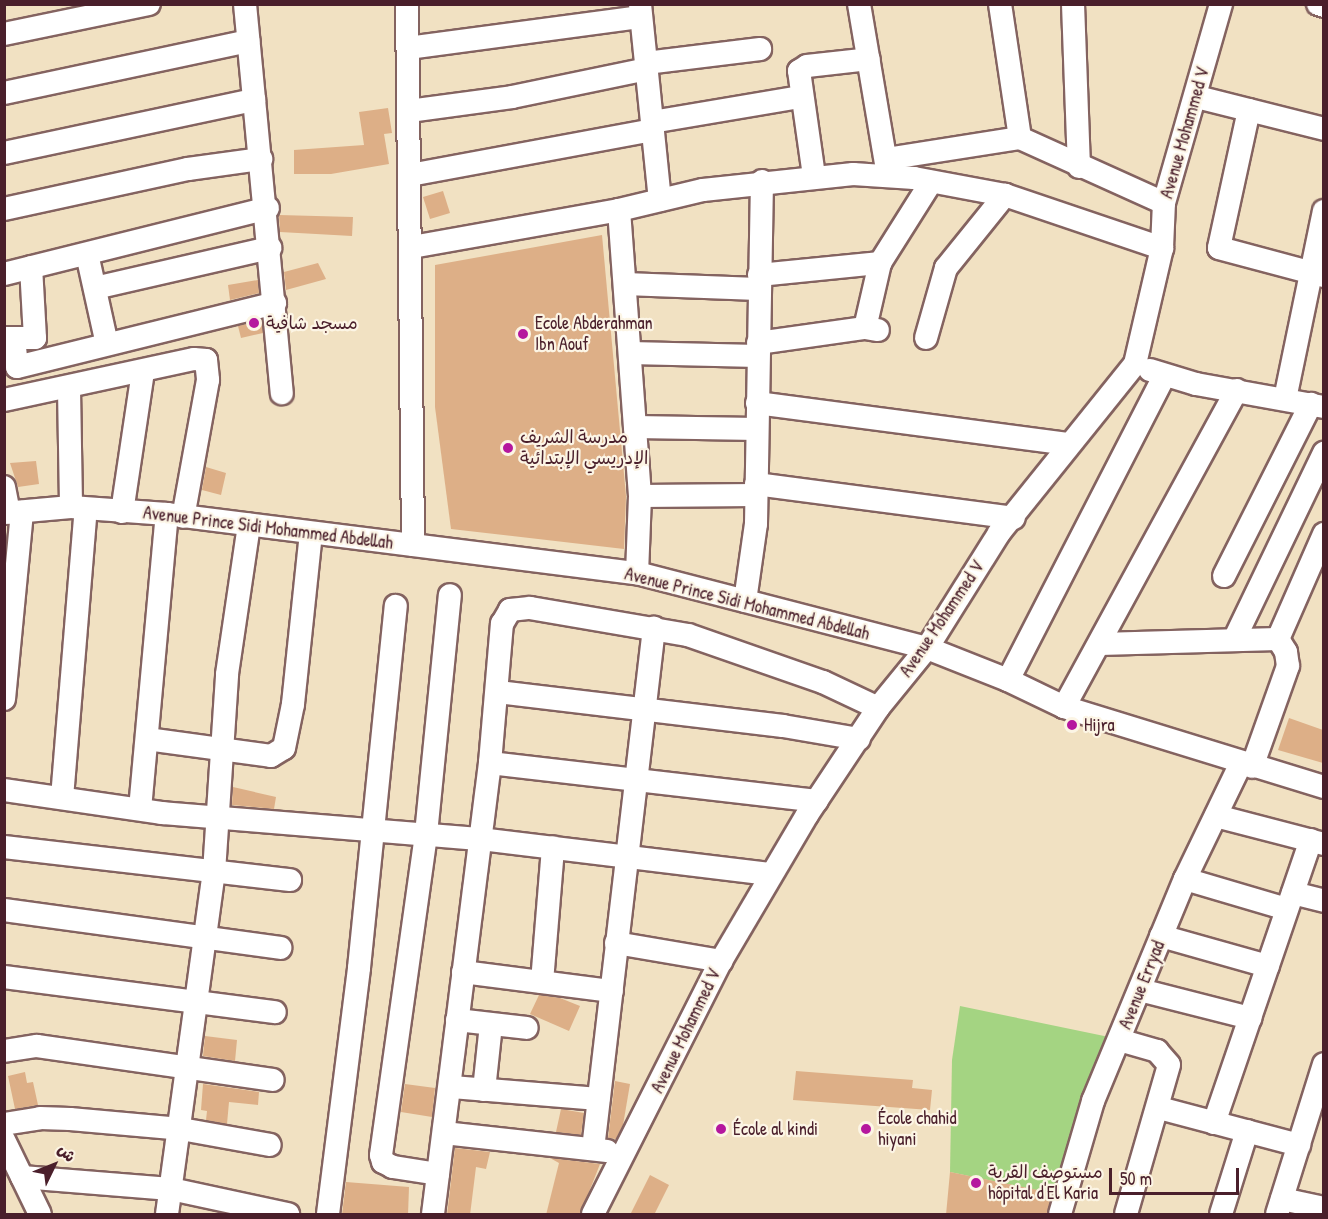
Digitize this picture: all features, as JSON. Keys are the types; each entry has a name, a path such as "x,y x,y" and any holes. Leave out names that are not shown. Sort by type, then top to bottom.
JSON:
{"street":[{"path":"4,34 149,4"},
{"path":"245,4 254,100 268,208 282,393"},
{"path":"407,4 412,247 412,546"},
{"path":"859,4 887,167"},
{"path":"999,4 1020,138"},
{"path":"1073,4 1079,167"},
{"name":"Avenue Mohammed V","path":"593,1215 721,961 771,874 817,801 878,708 927,648 999,533 1014,518 1069,444 1135,364 1162,248 1164,203 1197,97 1221,4"},
{"path":"1318,4 1323,6"},
{"path":"408,48 640,11 660,200"},
{"path":"4,93 249,41"},
{"path":"409,111 512,97 647,66 760,49"},
{"path":"814,176 800,97 801,68 869,59"},
{"path":"410,175 800,97"},
{"path":"1197,97 1323,129"},
{"path":"4,153 254,100"},
{"path":"1249,110 1219,248 1317,275"},
{"path":"412,247 762,182 887,167 1020,138 1079,167 1164,203"},
{"path":"4,209 188,169 261,159"},
{"path":"887,167 931,182 1005,195 1162,248"},
{"path":"745,601 756,490 762,182"},
{"path":"630,353 758,350 872,329 880,263 931,182"},
{"path":"926,338 946,268 1005,195"},
{"path":"4,274 268,208"},
{"path":"619,210 640,495 637,573"},
{"path":"1285,399 1317,275 1323,211"},
{"path":"95,288 270,248"},
{"path":"87,254 107,344"},
{"path":"625,284 759,282 880,263"},
{"path":"31,267 36,338 9,338 17,367 275,303"},
{"path":"4,400 69,389 201,358 209,366 175,515 140,810"},
{"path":"1135,364 1164,376 1317,406 1224,576"},
{"path":"122,512 143,372"},
{"path":"1008,680 1164,376"},
{"path":"62,798 79,508 69,389"},
{"path":"1064,707 1100,644 1166,515 1238,390"},
{"path":"757,402 1069,444"},
{"path":"635,427 757,429"},
{"path":"1234,640 1323,453"},
{"path":"4,488 12,513 4,699"},
{"path":"640,495 756,490 1014,518"},
{"name":"Avenue Prince Sidi Mohammed Abdellah","path":"12,513 79,508 175,515 637,573 745,601 820,624 927,648 1008,680 1064,707 1323,788"},
{"path":"167,1215 181,1129 214,872 220,748 227,674 249,525"},
{"path":"147,739 271,756 284,748 294,704 311,533"},
{"path":"1100,644 1278,639 1322,544"},
{"path":"438,1174 393,1167 383,1162 381,1155 426,834 450,596"},
{"path":"328,1215 374,830 396,606"},
{"path":"433,1215 452,1088 457,1020 490,763 498,692 502,624 514,607 654,628 758,658 832,686 878,708"},
{"path":"593,1149 654,628"},
{"name":"Avenue Erryad","path":"1060,1215 1093,1101 1161,936 1185,879 1216,816 1247,765 1288,666 1286,652 1278,639"},
{"path":"498,692 783,726 859,739"},
{"path":"490,763 636,782 817,801"},
{"path":"4,790 140,810 480,839 771,874"},
{"path":"1214,1122 1290,901 1317,842 1216,816"},
{"path":"4,847 290,880"},
{"path":"542,982 553,847"},
{"path":"1185,879 1290,901 1323,901"},
{"path":"4,910 280,948"},
{"path":"1161,936 1268,966"},
{"path":"616,943 721,961"},
{"path":"463,972 612,991"},
{"path":"4,977 275,1012"},
{"path":"1140,990 1250,1018"},
{"path":"457,1020 527,1028"},
{"path":"484,1090 491,1024"},
{"path":"1119,1040 1158,1051 1167,1059 1169,1065 1159,1108 1126,1215"},
{"path":"4,1052 37,1046 189,1066 273,1080"},
{"path":"1323,1067 1280,1207 1323,1208"},
{"path":"452,1088 599,1099"},
{"path":"1159,1108 1299,1145"},
{"path":"4,1124 39,1118 181,1129 270,1145"},
{"path":"1221,1215 1247,1131"},
{"path":"444,1133 625,1154"},
{"path":"4,1140 40,1215"},
{"path":"22,1177 171,1189 288,1215"}],"green space":[{"path":"960,1006 1109,1037 1055,1194 950,1172 952,1060"}],"building":[{"path":"388,108 392,133 384,134 389,164 331,174 294,174 294,150 364,145 359,112"},
{"path":"443,191 450,213 430,219 423,197"},
{"path":"279,215 353,217 352,236 280,232"},
{"name":"Ecole Abderahman Ibn Aouf","path":"602,235 626,496 624,549 451,529 435,407 435,265"},
{"path":"318,263 326,279 286,290 284,272"},
{"path":"258,280 259,293 230,300 228,285"},
{"path":"262,320 263,333 241,338 238,326"},
{"path":"36,461 39,484 18,487 10,463"},
{"path":"206,467 226,473 221,495 202,490"},
{"path":"1289,718 1323,730 1323,763 1278,750"},
{"path":"233,787 276,797 274,809 232,805"},
{"path":"539,995 560,998 580,1006 569,1031 530,1014"},
{"path":"205,1036 237,1040 235,1061 203,1056"},
{"path":"796,1071 913,1080 912,1088 932,1090 930,1110 793,1100"},
{"path":"25,1072 27,1083 33,1082 38,1105 15,1109 8,1076"},
{"path":"615,1081 630,1084 623,1125 616,1139 608,1138"},
{"path":"203,1084 259,1092 258,1105 229,1102 227,1124 206,1120 207,1111 201,1110"},
{"path":"405,1084 435,1088 432,1117 401,1112"},
{"path":"561,1109 584,1113 581,1135 556,1132"},
{"path":"455,1148 490,1152 486,1169 476,1167 470,1215 447,1215"},
{"path":"550,1158 600,1164 580,1215 546,1215 559,1163"},
{"name":"مستوصف القرية hôpital d'El Karia","path":"950,1172 1052,1193 1047,1215 946,1215"},
{"path":"650,1175 669,1185 654,1215 630,1215"},
{"path":"346,1182 409,1187 408,1215 342,1215"}],"place":[{"name":"مسجد شافية","path":"254,323"},
{"name":"Ecole Abderahman Ibn Aouf","path":"523,334"},
{"name":"مدرسة الشريف الإدريسي الإبتدائية","path":"508,448"},
{"name":"Hijra","path":"1072,725"},
{"name":"École al kindi","path":"721,1129"},
{"name":"École chahid hiyani","path":"866,1129"},
{"name":"مستوصف القرية hôpital d'El Karia","path":"976,1183"}]}
